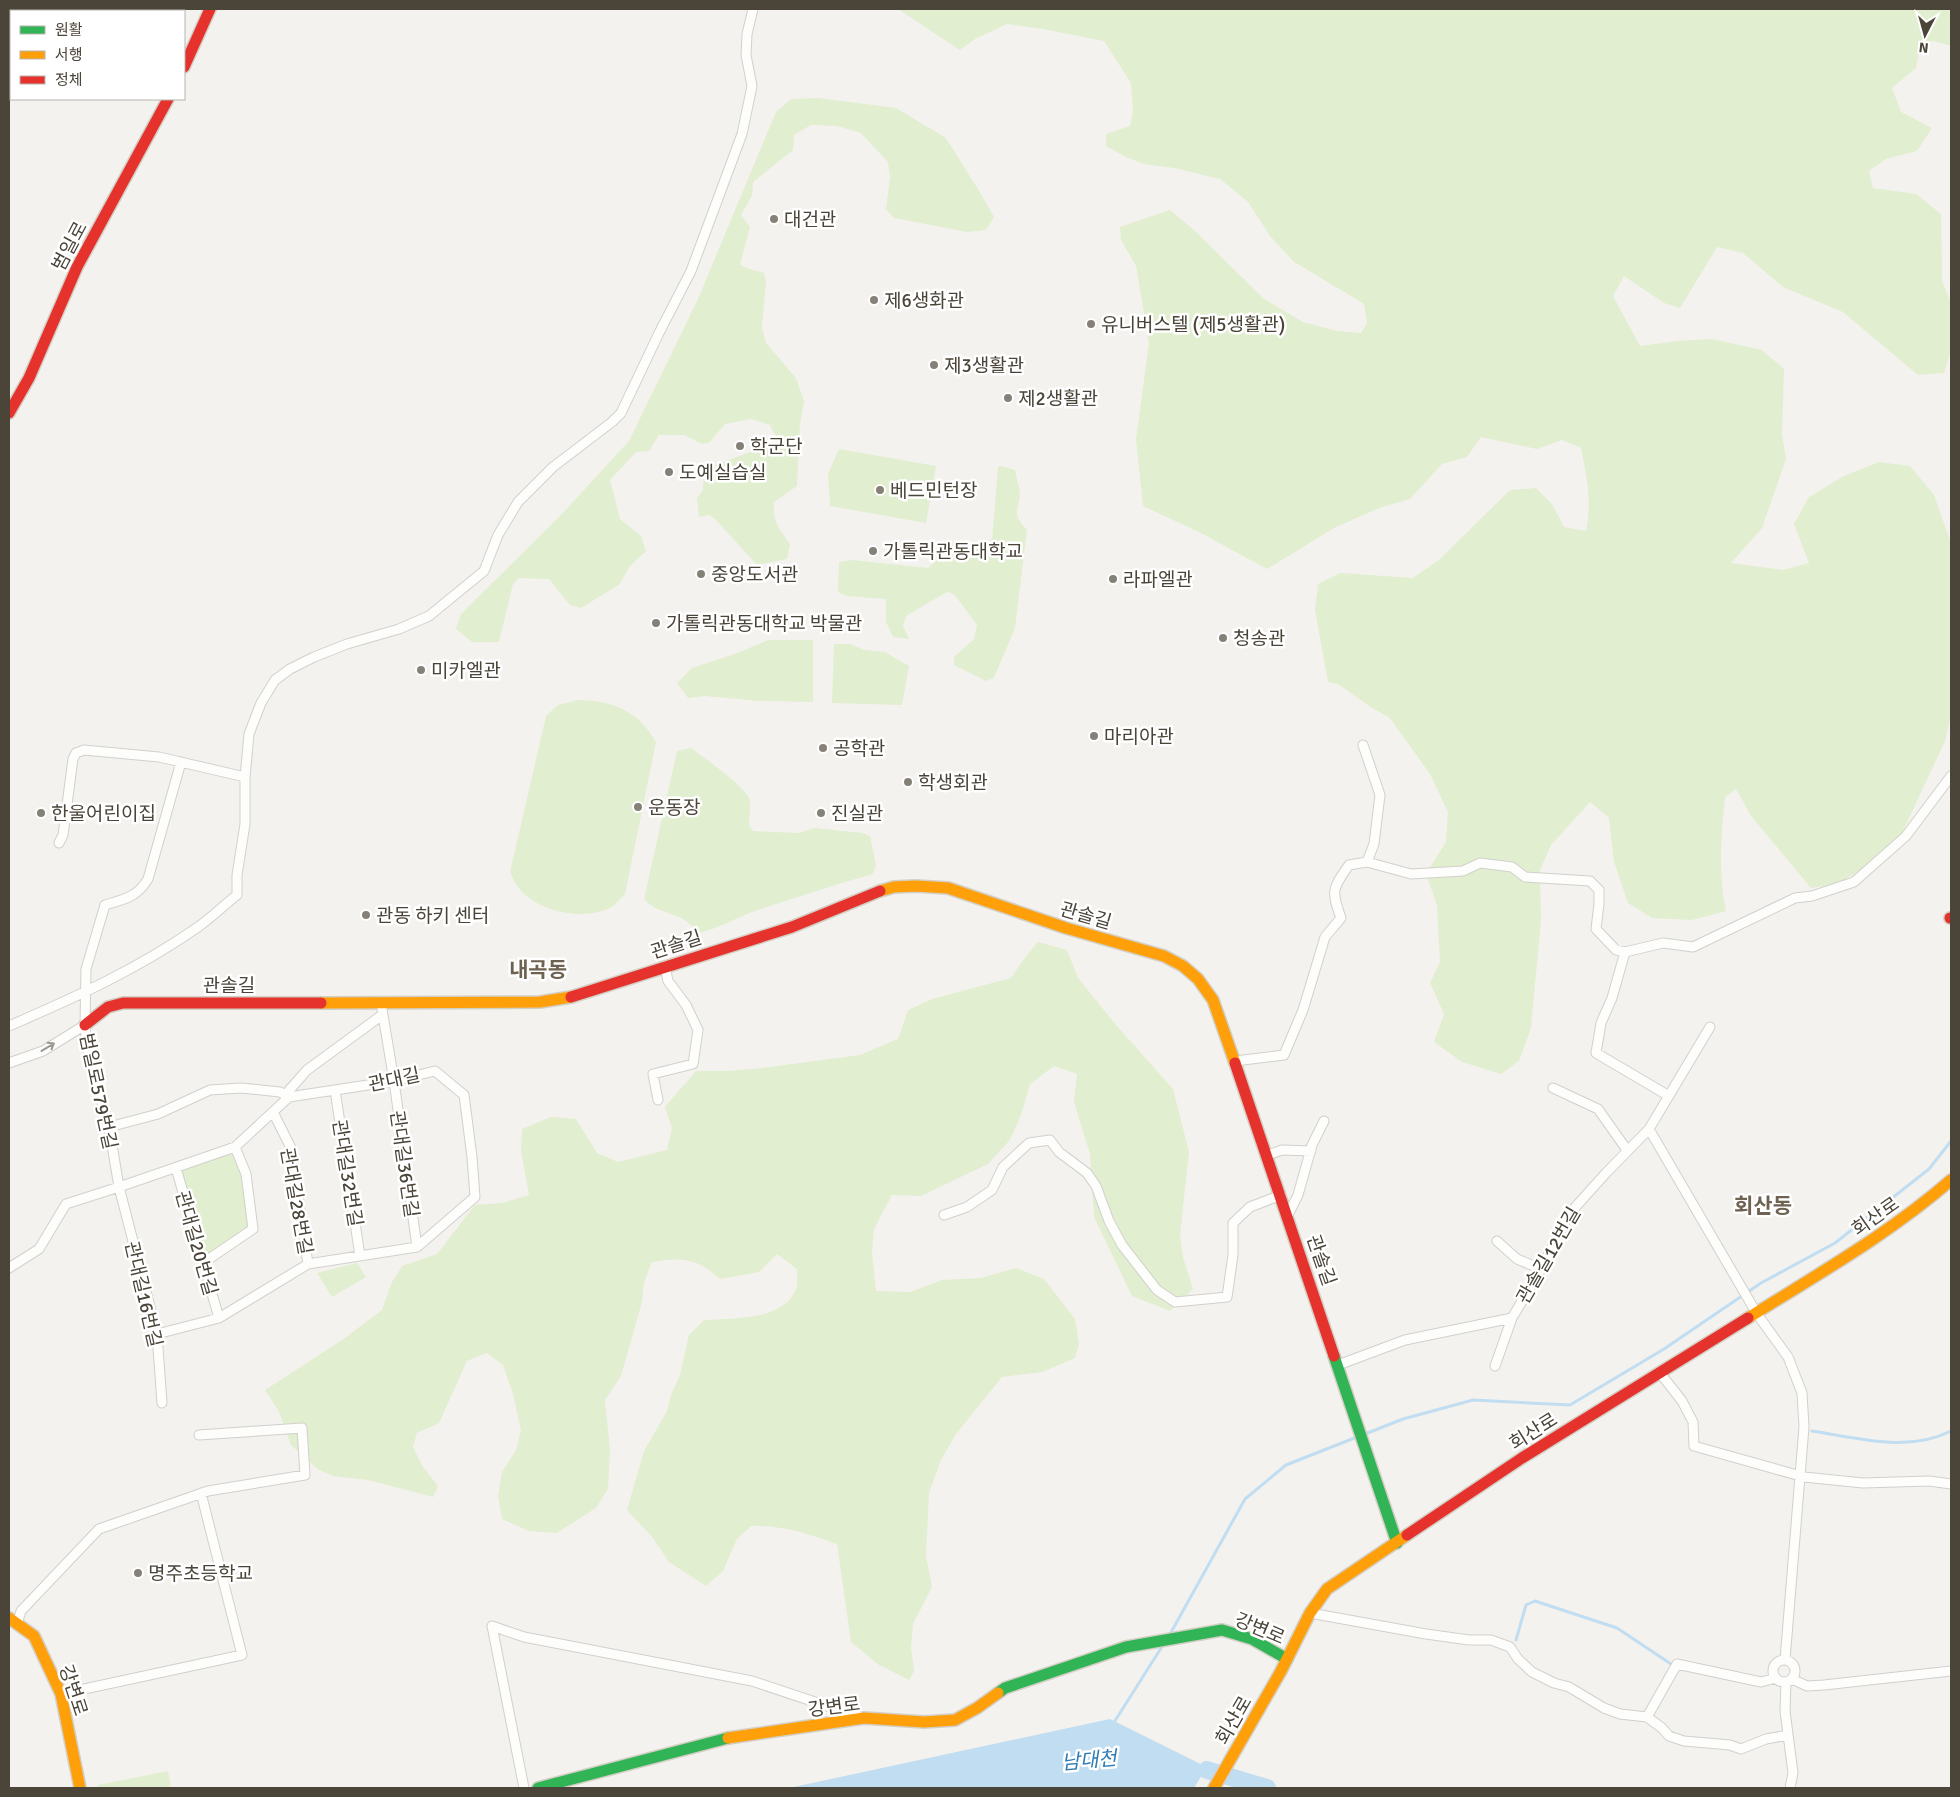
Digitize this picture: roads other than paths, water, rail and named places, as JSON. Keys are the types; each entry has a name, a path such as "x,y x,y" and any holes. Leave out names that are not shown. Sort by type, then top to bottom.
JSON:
{"street":[{"path":"185,65 210,9"},
{"path":"9,1026 84,994 166,948 200,926 237,895 237,875 245,824 245,777 249,734 252,721 260,703 275,680 290,668 314,657 399,629 429,616 484,571 498,534 518,502 553,467 621,413 691,271 742,134 752,86 746,55 747,34 753,9"},
{"name":"범일로","path":"9,413 29,378 77,267 167,100"},
{"path":"1363,745 1380,795 1374,844 1367,862"},
{"path":"58,843 63,835 73,759 76,753 84,750 159,757 245,777"},
{"name":"범일로579번길","path":"119,1188 109,1127 87,1048 84,994 86,969 106,905 130,898 142,890 148,880 182,762"},
{"path":"1235,1062 1284,1055 1302,1010 1325,937 1341,918 1333,897 1339,880 1349,865 1367,862 1411,874 1463,871 1480,863 1512,867 1525,877 1590,881 1599,890 1596,929 1616,950 1626,952 1663,943 1693,947 1795,898 1812,896 1854,882 1906,836 1951,776"},
{"name":"관솔길","path":"85,1025 108,1007 123,1003 381,1009 540,1002 568,998 792,927 847,903 894,887 948,888 1066,928 1142,948 1164,956 1183,966 1198,978 1213,1000 1268,1155 1397,1543"},
{"path":"1626,952 1612,998 1601,1023 1596,1053 1618,1064 1669,1096"},
{"path":"658,1100 653,1074 693,1064 698,1030 686,1005 668,980 665,966"},
{"path":"9,1268 39,1249 66,1204 119,1188 235,1147 274,1112 307,1070 381,1009 394,1081"},
{"path":"9,1063 42,1051 85,1025"},
{"name":"관솔길12번길","path":"1338,1365 1405,1340 1512,1318 1541,1269 1570,1212 1649,1129 1710,1027"},
{"name":"관대길","path":"287,1096 394,1081 435,1071 464,1095 475,1197 417,1247"},
{"name":"관대길36번길","path":"394,1081 417,1247"},
{"path":"109,1127 158,1114 210,1090 242,1088 280,1092 287,1096"},
{"path":"1553,1088 1598,1109 1627,1150"},
{"name":"관대길32번길","path":"335,1090 360,1256"},
{"name":"관대길28번길","path":"274,1112 291,1148 308,1264"},
{"path":"1288,1215 1298,1195 1310,1151 1324,1121"},
{"path":"1649,1129 1757,1314 1788,1357 1802,1393 1804,1427 1785,1660"},
{"path":"944,1215 967,1207 992,1190 1003,1167 1028,1143 1050,1140 1059,1152 1086,1173 1096,1186 1109,1221 1122,1245 1157,1290 1175,1302 1227,1297 1233,1255 1233,1222 1250,1207 1280,1195"},
{"path":"203,1263 253,1229 246,1174 235,1147"},
{"path":"1268,1155 1282,1150 1310,1151"},
{"name":"관대길20번길","path":"176,1168 219,1318"},
{"name":"회산로","path":"1214,1788 1281,1671 1310,1613 1327,1589 1522,1458 1880,1236 1951,1180"},
{"name":"관대길16번길","path":"119,1188 157,1334 162,1403"},
{"path":"1497,1241 1517,1259 1541,1269"},
{"path":"157,1334 219,1318 308,1264 417,1247"},
{"path":"1495,1366 1512,1318"},
{"path":"1660,1373 1682,1401 1694,1422 1694,1446 1799,1475 1862,1483 1928,1481 1951,1484"},
{"path":"13,1621 99,1529 201,1493 306,1475 302,1428 199,1435"},
{"path":"61,1694 242,1655 201,1493"},
{"path":"1310,1613 1426,1634 1469,1640 1491,1640 1510,1647 1518,1659 1532,1672 1554,1683 1569,1687 1604,1708 1620,1714 1647,1717 1669,1736 1684,1741 1730,1745 1741,1749 1766,1738 1788,1735"},
{"name":"강변로","path":"13,1621 34,1636 61,1694 80,1788"},
{"path":"524,1788 492,1626 524,1636 752,1682 864,1718"},
{"name":"강변로","path":"538,1788 724,1739 864,1718 924,1722 955,1720 1005,1688 1126,1647 1222,1630 1252,1639 1287,1659"},
{"path":"1776,1678 1773,1672 1778,1662 1785,1660 1792,1663 1795,1669 1789,1680 1785,1711 1793,1773 1790,1788"},
{"path":"1647,1717 1677,1664 1761,1682 1776,1678 1807,1686 1951,1671"}],"water":[{"path":"1110,1719 1249,1788 789,1788"}],"waterway":[{"path":"1365,1434 1403,1419 1473,1400 1570,1405 1664,1349 1761,1283 1835,1243 1929,1169 1951,1141"},
{"path":"1812,1431 1865,1440 1900,1443 1935,1438 1951,1431"},
{"path":"1169,1636 1245,1499 1286,1465 1357,1437"},
{"path":"1516,1640 1526,1605 1535,1601 1617,1628 1671,1664"},
{"path":"1113,1724 1163,1645"},
{"name":"남대천","path":"1207,1770 1267,1788"}],"place":[{"name":"대건관","path":"774,219"},
{"name":"제6생화관","path":"874,300"},
{"name":"유니버스텔 (제5생활관)","path":"1091,324"},
{"name":"제3생활관","path":"934,365"},
{"name":"제2생활관","path":"1008,398"},
{"name":"학군단","path":"740,446"},
{"name":"도예실습실","path":"669,472"},
{"name":"베드민턴장","path":"880,490"},
{"name":"가톨릭관동대학교","path":"873,551"},
{"name":"중앙도서관","path":"701,574"},
{"name":"라파엘관","path":"1113,579"},
{"name":"가톨릭관동대학교 박물관","path":"656,623"},
{"name":"청송관","path":"1223,638"},
{"name":"미카엘관","path":"421,670"},
{"name":"마리아관","path":"1094,736"},
{"name":"공학관","path":"823,748"},
{"name":"학생회관","path":"908,782"},
{"name":"운동장","path":"638,807"},
{"name":"한울어린이집","path":"41,813"},
{"name":"진실관","path":"821,813"},
{"name":"관동 하키 센터","path":"366,915"},
{"name":"명주초등학교","path":"138,1573"}],"district":[{"name":"내곡동","path":"538,970"},
{"name":"회산동","path":"1763,1206"}]}
